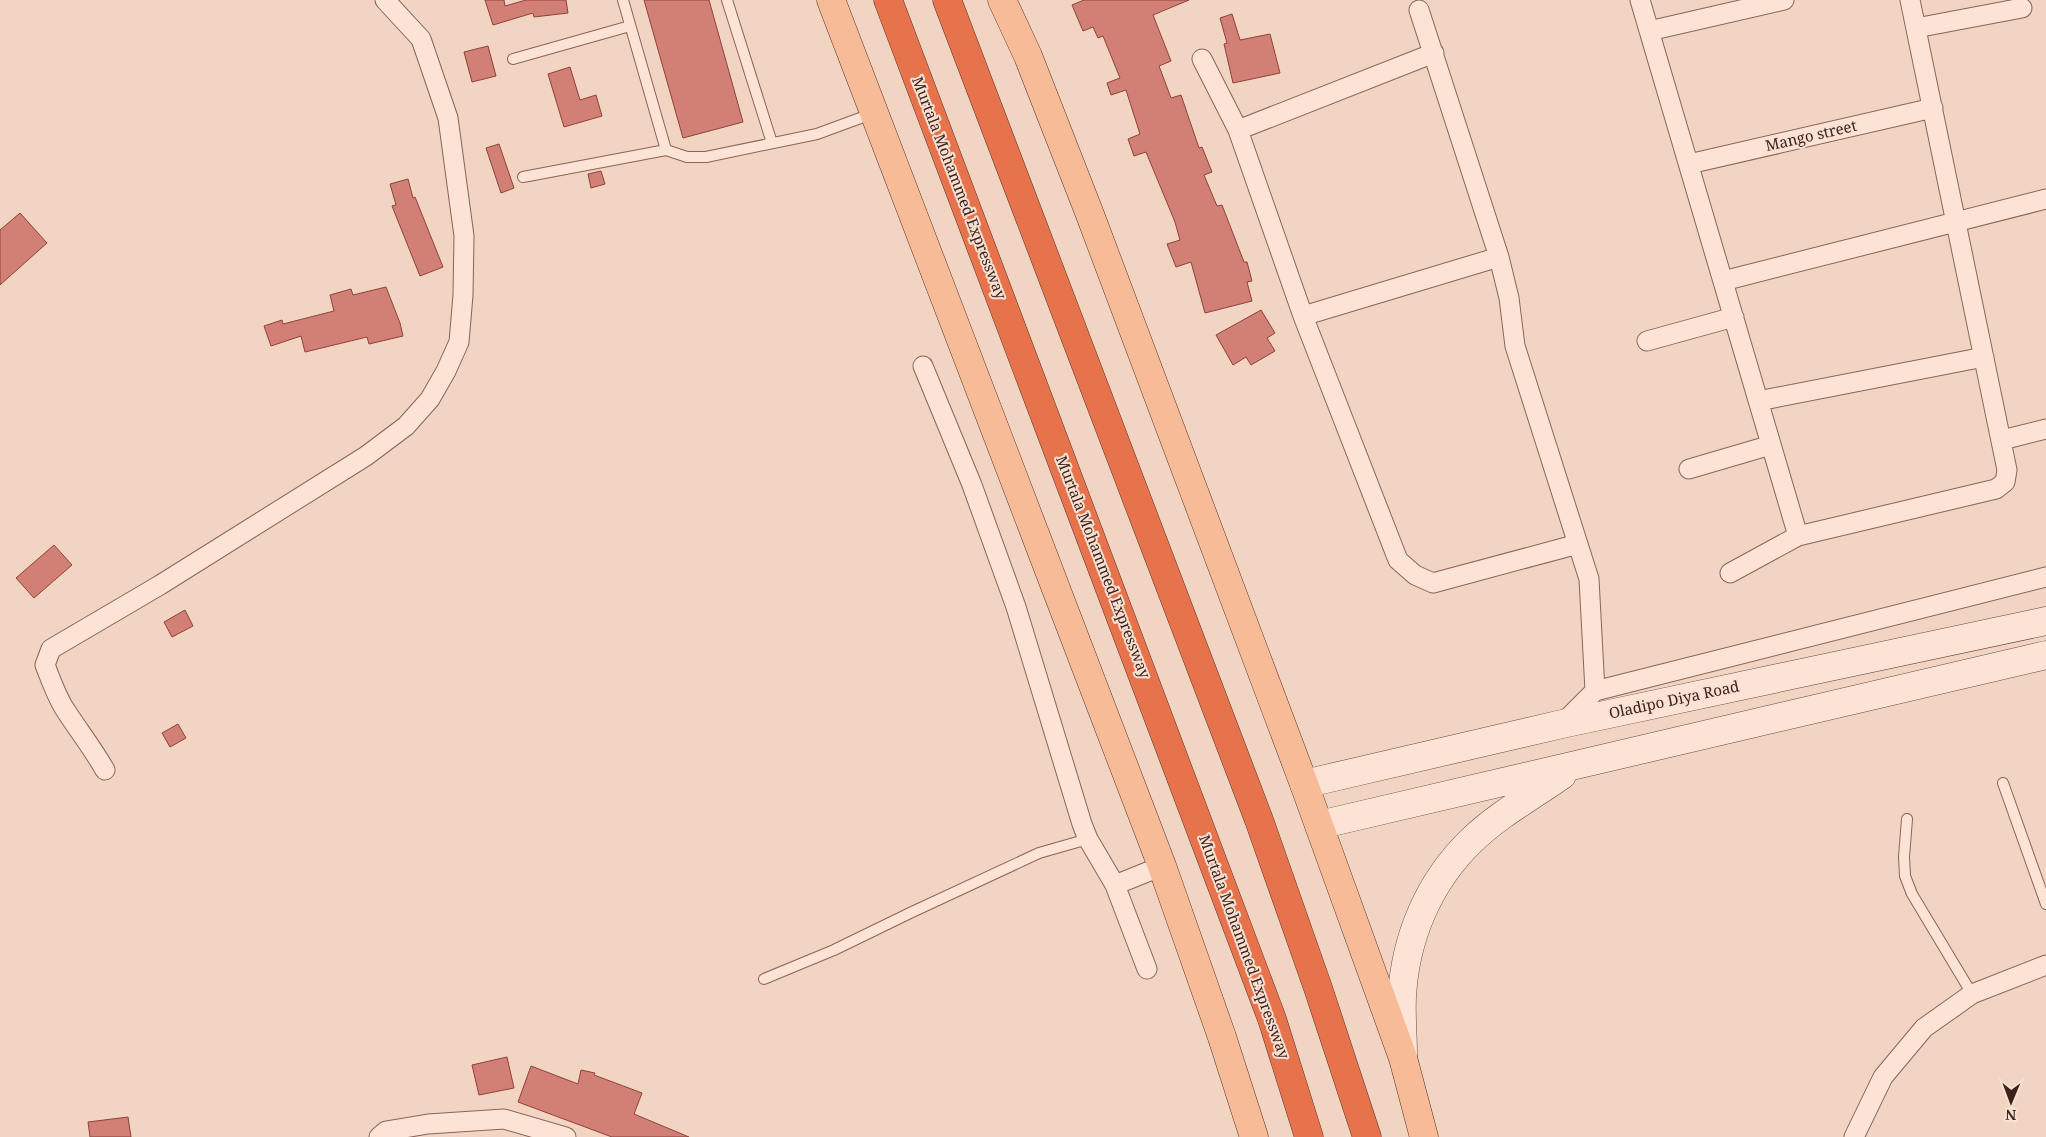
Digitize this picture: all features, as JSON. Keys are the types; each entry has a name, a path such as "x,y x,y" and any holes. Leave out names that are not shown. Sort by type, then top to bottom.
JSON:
{"highway":[{"name":"Murtala Mohammed Expressway","path":"888,0 1272,1019 1309,1137"},
{"path":"947,0 1259,820 1318,988 1367,1137"}],"main road":[{"path":"831,0 1162,866 1222,1037 1254,1137"},
{"path":"1002,0 1028,56 1085,203 1304,784 1403,1058 1424,1137"},
{"name":"Oladipo Diya Road","path":"1304,784 1562,724 2046,621"},
{"path":"1319,825 2046,655"},
{"path":"1403,1058 1402,996 1404,979 1415,924 1425,904 1444,872 1472,840 1576,766"}],"street":[{"path":"105,770 92,747 65,710 52,683 45,665 51,649 283,509 366,456 406,426 430,399 459,342 463,295 464,236 448,118 421,39 385,0"},
{"path":"1640,0 1798,536"},
{"path":"1649,31 1784,0"},
{"path":"1730,573 1798,536 1996,489 2005,482 2007,470 2002,440 1910,0"},
{"path":"1916,28 2022,8"},
{"path":"1419,10 1499,257 1510,298 1516,346 1589,579 1595,691"},
{"path":"1238,130 1434,54"},
{"path":"1202,59 1238,130 1303,316 1398,560 1415,575 1433,583 1578,544"},
{"name":"Mango street","path":"1689,164 1933,108"},
{"path":"1723,281 2046,199"},
{"path":"1303,316 1499,257"},
{"path":"1646,341 1734,317"},
{"path":"1758,401 1984,357"},
{"path":"923,366 972,485 1016,606 1053,725 1072,795 1088,839 1115,885 1147,968"},
{"path":"2002,440 2046,429"},
{"path":"1689,469 1771,445"},
{"path":"1562,724 1595,691 2046,576"},
{"path":"1115,885 1162,866"},
{"path":"1854,1137 1883,1077 1924,1028 1972,994 2046,965"},
{"path":"379,1137 386,1131 428,1124 504,1119 566,1137"}],"lane":[{"path":"623,0 666,150"},
{"path":"727,0 772,143"},
{"path":"513,59 630,26"},
{"path":"523,177 666,150 686,157 706,157 817,134 875,113"},
{"path":"2002,783 2046,904"},
{"path":"1907,819 1904,857 1905,876 1912,894 1972,994"},
{"path":"764,980 834,950 1039,853 1088,839"}],"building":[{"path":"485,0 504,0 505,6 526,0 566,0 568,13 534,17 533,13 493,25"},
{"path":"644,0 709,0 743,122 683,138"},
{"path":"1084,0 1189,0 1153,15 1171,61 1159,66 1171,98 1181,95 1199,148 1202,147 1212,172 1204,175 1217,206 1222,205 1244,262 1247,262 1252,281 1247,282 1252,301 1205,313 1191,262 1176,267 1167,244 1180,240 1175,222 1146,152 1134,156 1128,139 1140,134 1126,90 1111,95 1107,83 1120,78 1103,36 1098,38 1093,27 1083,31 1072,5"},
{"path":"1232,14 1240,40 1270,34 1280,73 1233,83 1224,44 1227,43 1220,18"},
{"path":"488,46 496,76 472,82 464,52"},
{"path":"570,67 580,100 596,95 602,116 564,127 548,74"},
{"path":"499,144 514,188 501,193 486,148"},
{"path":"601,171 605,184 591,188 588,174"},
{"path":"408,179 413,198 415,197 443,267 420,276 392,206 396,205 390,184"},
{"path":"20,213 47,243 0,285 0,230"},
{"path":"386,287 403,336 369,344 367,337 305,352 301,336 271,346 264,326 282,320 283,324 334,311 330,295 351,289 353,295"},
{"path":"1261,310 1275,333 1267,338 1275,351 1251,365 1246,357 1233,365 1216,335"},
{"path":"54,545 72,565 34,598 16,578"},
{"path":"185,610 193,626 172,637 164,622"},
{"path":"178,724 186,738 170,747 162,733"},
{"path":"507,1057 514,1088 479,1095 472,1065"},
{"path":"531,1066 578,1084 581,1070 595,1073 594,1075 642,1093 634,1114 689,1137 612,1137 518,1102"},
{"path":"128,1117 131,1137 90,1137 88,1122"}]}
